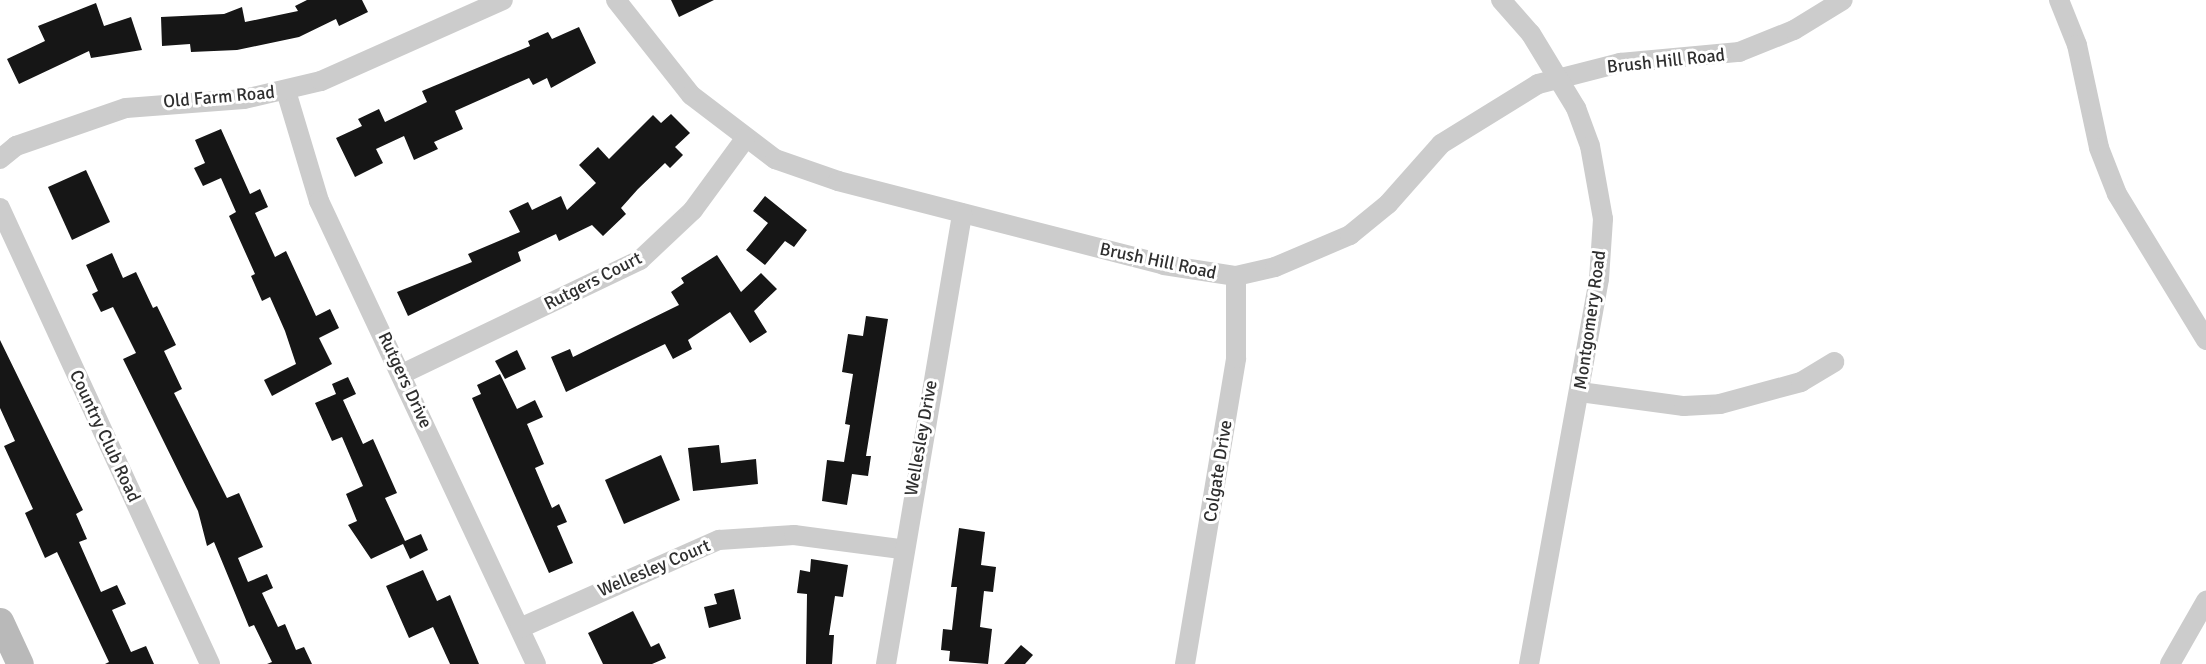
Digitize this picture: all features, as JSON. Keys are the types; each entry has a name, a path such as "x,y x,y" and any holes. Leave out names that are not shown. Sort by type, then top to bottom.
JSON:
{"main road":[{"path":"0,621 20,664"}],"street":[{"name":"Old Farm Road","path":"0,159 16,146 126,108 286,91 356,68 503,0"},
{"name":"Brush Hill Road","path":"616,0 691,95 745,139 801,170 1173,267 1236,276 1294,261 1350,235 1388,204 1441,144 1474,119 1559,76 1620,63 1739,52 1794,30 1843,0"},
{"name":"Montgomery Road","path":"1501,0 1559,76 1590,147 1603,219 1599,279 1581,392 1529,664"},
{"path":"2059,0 2077,45 2099,148 2117,194 2201,318 2206,339"},
{"name":"Rutgers Drive","path":"286,91 319,201 536,664"},
{"name":"Rutgers Court","path":"402,374 640,260 693,210 745,139"},
{"name":"Country Club Road","path":"0,208 210,664"},
{"name":"Wellesley Drive","path":"886,664 902,549 962,213"},
{"name":"Colgate Drive","path":"1185,664 1236,358 1236,276"},
{"path":"1581,392 1684,406 1720,404 1801,382 1834,362"},
{"name":"Wellesley Court","path":"520,628 719,540 794,535 902,549"},
{"path":"2170,664 2206,601"}],"building":[{"path":"307,0 362,0 368,12 339,26 336,19 299,37 237,50 191,52 190,44 162,46 161,17 224,14 242,7 245,22 298,11 295,6"},
{"path":"671,0 714,0 679,17"},
{"path":"96,3 104,26 131,17 142,50 91,58 89,51 19,84 7,59 45,41 38,26"},
{"path":"579,27 596,63 551,88 547,78 533,85 529,78 455,111 463,129 434,142 438,149 414,160 404,136 376,149 383,163 355,177 336,138 362,126 358,119 379,109 385,122 427,102 422,91 530,46 528,41 548,32 552,39"},
{"path":"671,114 690,133 675,147 683,155 670,168 665,163 638,189 621,208 626,214 603,236 592,225 559,241 556,234 518,252 521,261 408,316 397,292 472,262 468,254 520,232 509,211 528,202 532,210 561,196 567,210 596,183 579,165 598,147 609,159 653,115 661,123"},
{"path":"221,129 250,194 260,189 268,207 255,213 275,257 286,251 316,316 330,309 339,328 319,338 332,364 272,396 264,380 296,364 285,331 270,297 262,301 251,276 255,274 229,216 236,212 221,178 203,186 194,168 205,163 195,140"},
{"path":"86,170 110,222 72,240 48,187"},
{"path":"765,196 807,230 794,247 785,241 765,265 746,250 768,223 753,211"},
{"path":"112,253 123,278 136,272 153,308 157,306 176,345 164,351 182,389 174,393 227,498 239,493 263,547 238,558 248,582 267,574 273,588 262,593 278,627 285,624 296,650 304,647 312,664 267,664 272,662 254,625 249,627 214,542 207,546 198,511 123,359 136,353 113,307 101,312 92,294 98,291 86,265"},
{"path":"717,255 741,292 761,273 777,289 754,311 767,332 750,343 730,312 688,340 692,349 673,359 665,344 566,392 551,357 570,349 573,357 679,305 671,292 684,283 681,278"},
{"path":"866,316 888,319 866,456 871,456 868,476 852,474 847,505 822,501 827,460 844,462 850,425 845,424 853,374 842,372 848,334 863,336"},
{"path":"0,340 83,510 76,514 87,539 79,542 101,592 117,585 126,604 112,610 131,652 146,646 154,664 105,664 109,662 57,552 45,558 25,513 33,509 4,446 15,441 0,408"},
{"path":"517,350 526,369 505,379 495,361"},
{"path":"500,374 517,409 535,400 543,417 527,424 544,464 535,468 552,508 559,504 567,522 557,526 573,563 549,573 472,398 481,394 477,385"},
{"path":"348,377 356,394 343,400 363,444 373,439 397,493 385,498 405,541 421,534 428,550 410,559 403,544 371,559 348,525 357,521 346,494 363,486 342,437 332,441 315,403 336,394 332,384"},
{"path":"719,445 721,463 756,459 758,484 693,491 688,448"},
{"path":"661,455 680,500 624,524 605,480"},
{"path":"959,528 985,532 981,565 996,567 993,592 984,591 980,627 992,629 988,664 949,661 950,651 941,650 943,629 952,630 957,587 951,587"},
{"path":"811,559 848,565 843,597 835,596 829,635 834,635 832,664 806,664 807,594 797,593 800,570 810,572"},
{"path":"423,570 437,601 450,595 479,664 450,664 433,627 409,638 386,586"},
{"path":"734,589 741,619 709,628 704,607 717,604 714,594"},
{"path":"633,611 651,647 659,643 666,658 652,664 603,664 588,633"},
{"path":"1021,645 1033,655 1025,664 1004,664"}]}
